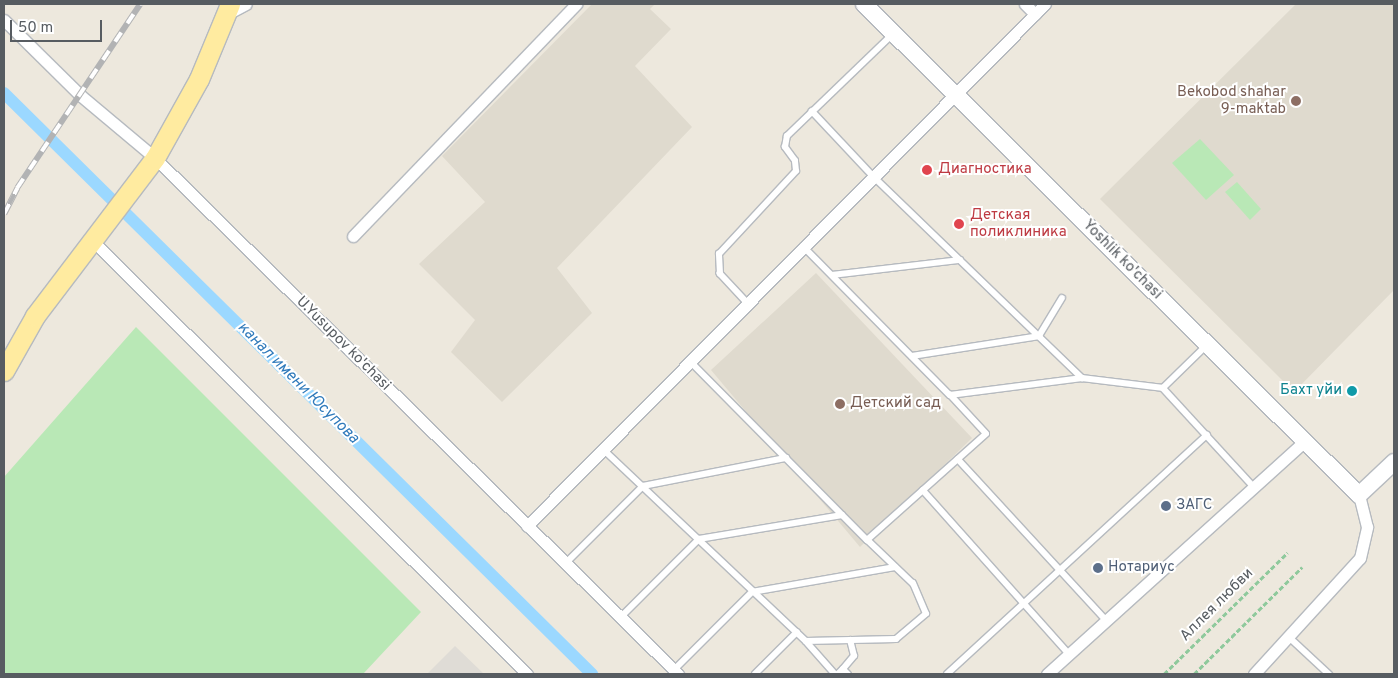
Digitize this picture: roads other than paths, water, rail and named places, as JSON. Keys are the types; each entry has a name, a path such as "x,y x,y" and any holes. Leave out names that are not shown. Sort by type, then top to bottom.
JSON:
{"main road":[{"path":"4,371 35,316 96,233 155,158 199,79 229,9"}],"street":[{"path":"229,9 246,4"},
{"path":"353,236 576,4"},
{"name":"Yoshlik ko'chasi","path":"864,4 1360,495"},
{"path":"1025,4 1035,14"},
{"path":"527,526 954,93 1045,4"},
{"name":"U.Yusupov ko'chasi","path":"4,20 80,95 155,158 676,672"},
{"path":"96,233 526,674"},
{"path":"1047,674 1105,619 1305,441"},
{"path":"1254,674 1360,558 1367,527 1360,495 1394,462"}],"lane":[{"path":"748,303 720,274 719,254 796,171 797,166 784,142 812,111 894,33"},
{"path":"812,111 873,176 1082,378"},
{"path":"803,246 986,434 867,540"},
{"path":"832,275 960,260"},
{"path":"912,356 1039,336 1062,298"},
{"path":"1163,388 1208,345"},
{"path":"690,361 913,584 926,614 896,639 806,641"},
{"path":"950,395 1082,378 1163,388 1254,487"},
{"path":"947,674 1207,436"},
{"path":"603,449 699,539 752,592 797,632 836,674 854,656 850,640"},
{"path":"566,564 643,486 786,458"},
{"path":"958,459 1105,619"},
{"path":"923,490 1069,654"},
{"path":"620,618 699,539 842,515"},
{"path":"676,672 752,592 895,567"},
{"path":"755,674 797,632"},
{"path":"1288,636 1329,674"},
{"path":"843,669 848,674"}],"waterway":[{"name":"канал имени Юсупова","path":"4,93 592,674"}],"railway":[{"path":"4,214 17,188 140,4"}],"place":[{"name":"Bekobod shahar 9-maktab","path":"1296,101"},
{"name":"Диагностика","path":"927,170"},
{"name":"Детская поликлиника","path":"959,224"},
{"name":"Бахт уйи","path":"1352,391"},
{"name":"Детский сад","path":"840,404"},
{"name":"ЗАГС","path":"1166,506"},
{"name":"Нотариус","path":"1098,568"}]}
